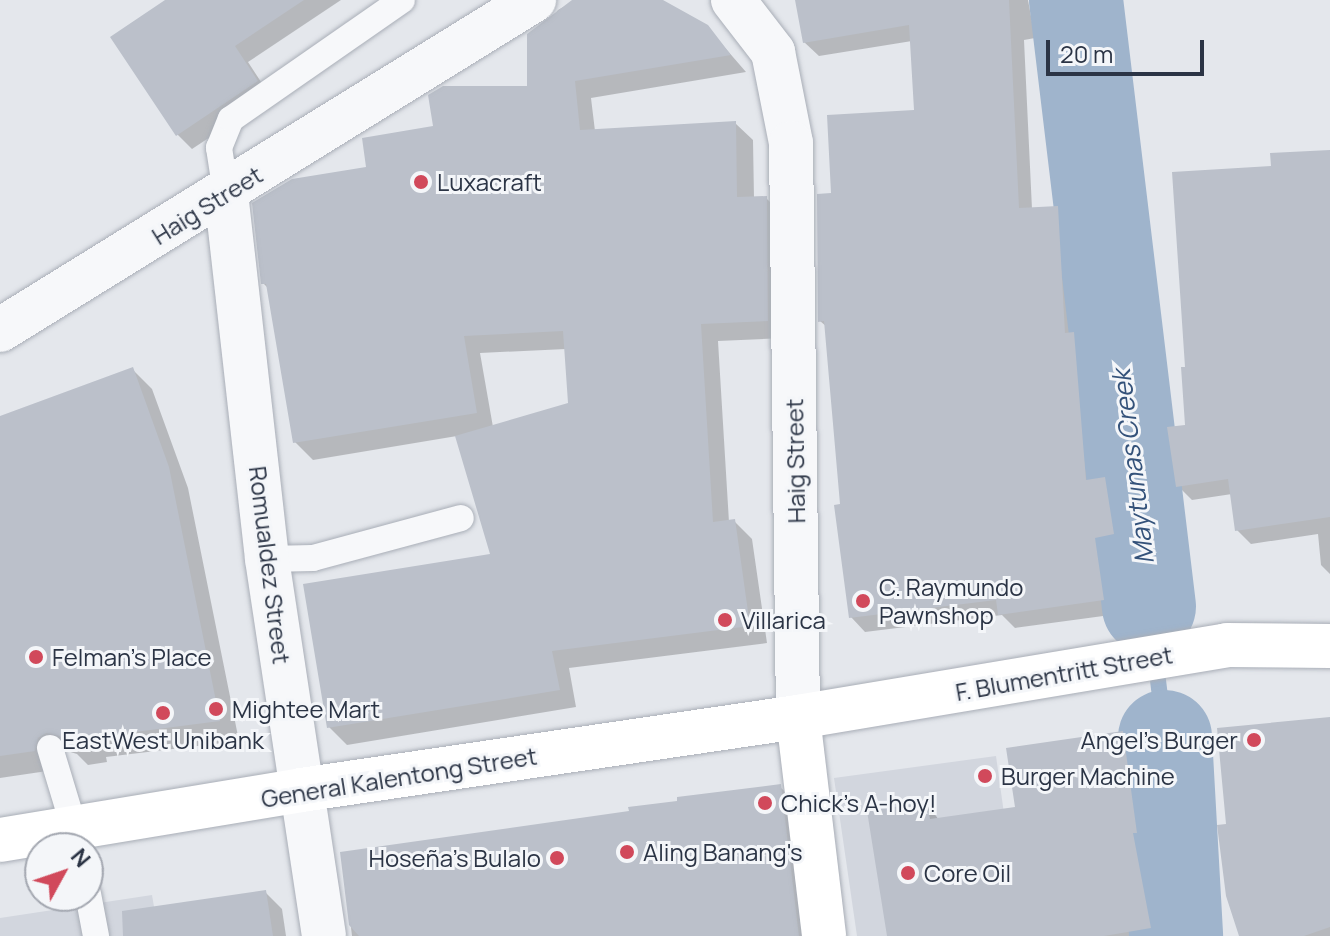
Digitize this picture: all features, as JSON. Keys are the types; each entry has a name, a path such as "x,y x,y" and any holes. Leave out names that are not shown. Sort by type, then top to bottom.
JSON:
{"main road":[{"name":"F. Blumentritt Street","path":"798,717 1227,645 1330,646"},
{"name":"General Kalentong Street","path":"104,832 301,790 798,717"},
{"name":"Haig Street","path":"798,717 824,936"},
{"name":"General Kalentong Street","path":"0,840 24,839"}],"street":[{"name":"Haig Street","path":"0,330 534,0"},
{"name":"Haig Street","path":"733,0 773,52 791,143 798,717"},
{"name":"Romualdez Street","path":"226,193 267,559 324,936"}],"lane":[{"path":"226,193 219,148 231,119 402,0"},
{"path":"267,559 313,558 461,518"},
{"path":"50,748 76,832"},
{"path":"91,912 96,936"}],"shaded area":[{"path":"996,756 1021,936 857,936 834,778"},
{"path":"152,895 159,936 0,936 0,918 40,912 104,912 104,902"}],"building":[{"path":"165,0 304,0 235,46 258,81 176,136 110,37"},
{"path":"572,0 663,0 708,25 731,55 575,81 580,130 736,121 737,197 767,196 768,321 701,324 713,522 735,519 750,626 552,651 560,690 327,728 303,584 490,554 455,436 568,403 563,331 464,336 477,413 293,443 266,284 261,284 252,203 292,179 366,167 362,138 433,126 428,95 443,86 527,86 527,34"},
{"path":"795,0 1009,0 1019,208 1058,206 1065,333 1074,332 1086,480 1105,477 1114,534 1095,538 1104,600 998,615 996,600 849,618 834,505 840,504 824,321 818,322 817,194 831,193 827,115 914,110 909,25 803,43"},
{"path":"1330,150 1330,517 1235,531 1228,479 1176,487 1167,427 1185,425 1181,367 1185,367 1172,172 1271,166 1270,153"},
{"path":"133,367 169,467 220,721 88,738 89,743 66,746 60,736 46,733 38,738 35,751 0,756 0,416"},
{"path":"1330,717 1330,927 1304,936 1239,936 1226,896 1217,825 1226,824 1217,728"},
{"path":"1123,731 1137,833 1133,833 1151,928 1104,936 887,936 867,811 927,802 930,819 1015,807 1006,748"},
{"path":"781,784 799,936 359,936 349,925 340,852 629,811 628,807 677,801 677,797"},
{"path":"266,890 273,936 123,936 122,911"}],"waterway":[{"name":"Maytunas Creek","path":"1076,0 1149,607"},
{"name":"Maytunas Creek","path":"1149,607 1165,737"},
{"name":"Maytunas Creek","path":"1165,737 1176,936"}],"place":[{"name":"Luxacraft","path":"421,182"},
{"name":"C. Raymundo Pawnshop","path":"863,601"},
{"name":"Villarica","path":"725,620"},
{"name":"Felman's Place","path":"36,657"},
{"name":"Mightee Mart","path":"216,709"},
{"name":"EastWest Unibank","path":"163,713"},
{"name":"Angel's Burger","path":"1254,740"},
{"name":"Burger Machine","path":"985,776"},
{"name":"Chick's A-hoy!","path":"765,803"},
{"name":"Aling Banang's","path":"627,852"},
{"name":"Hoseña's Bulalo","path":"557,858"},
{"name":"Core Oil","path":"908,873"}]}
